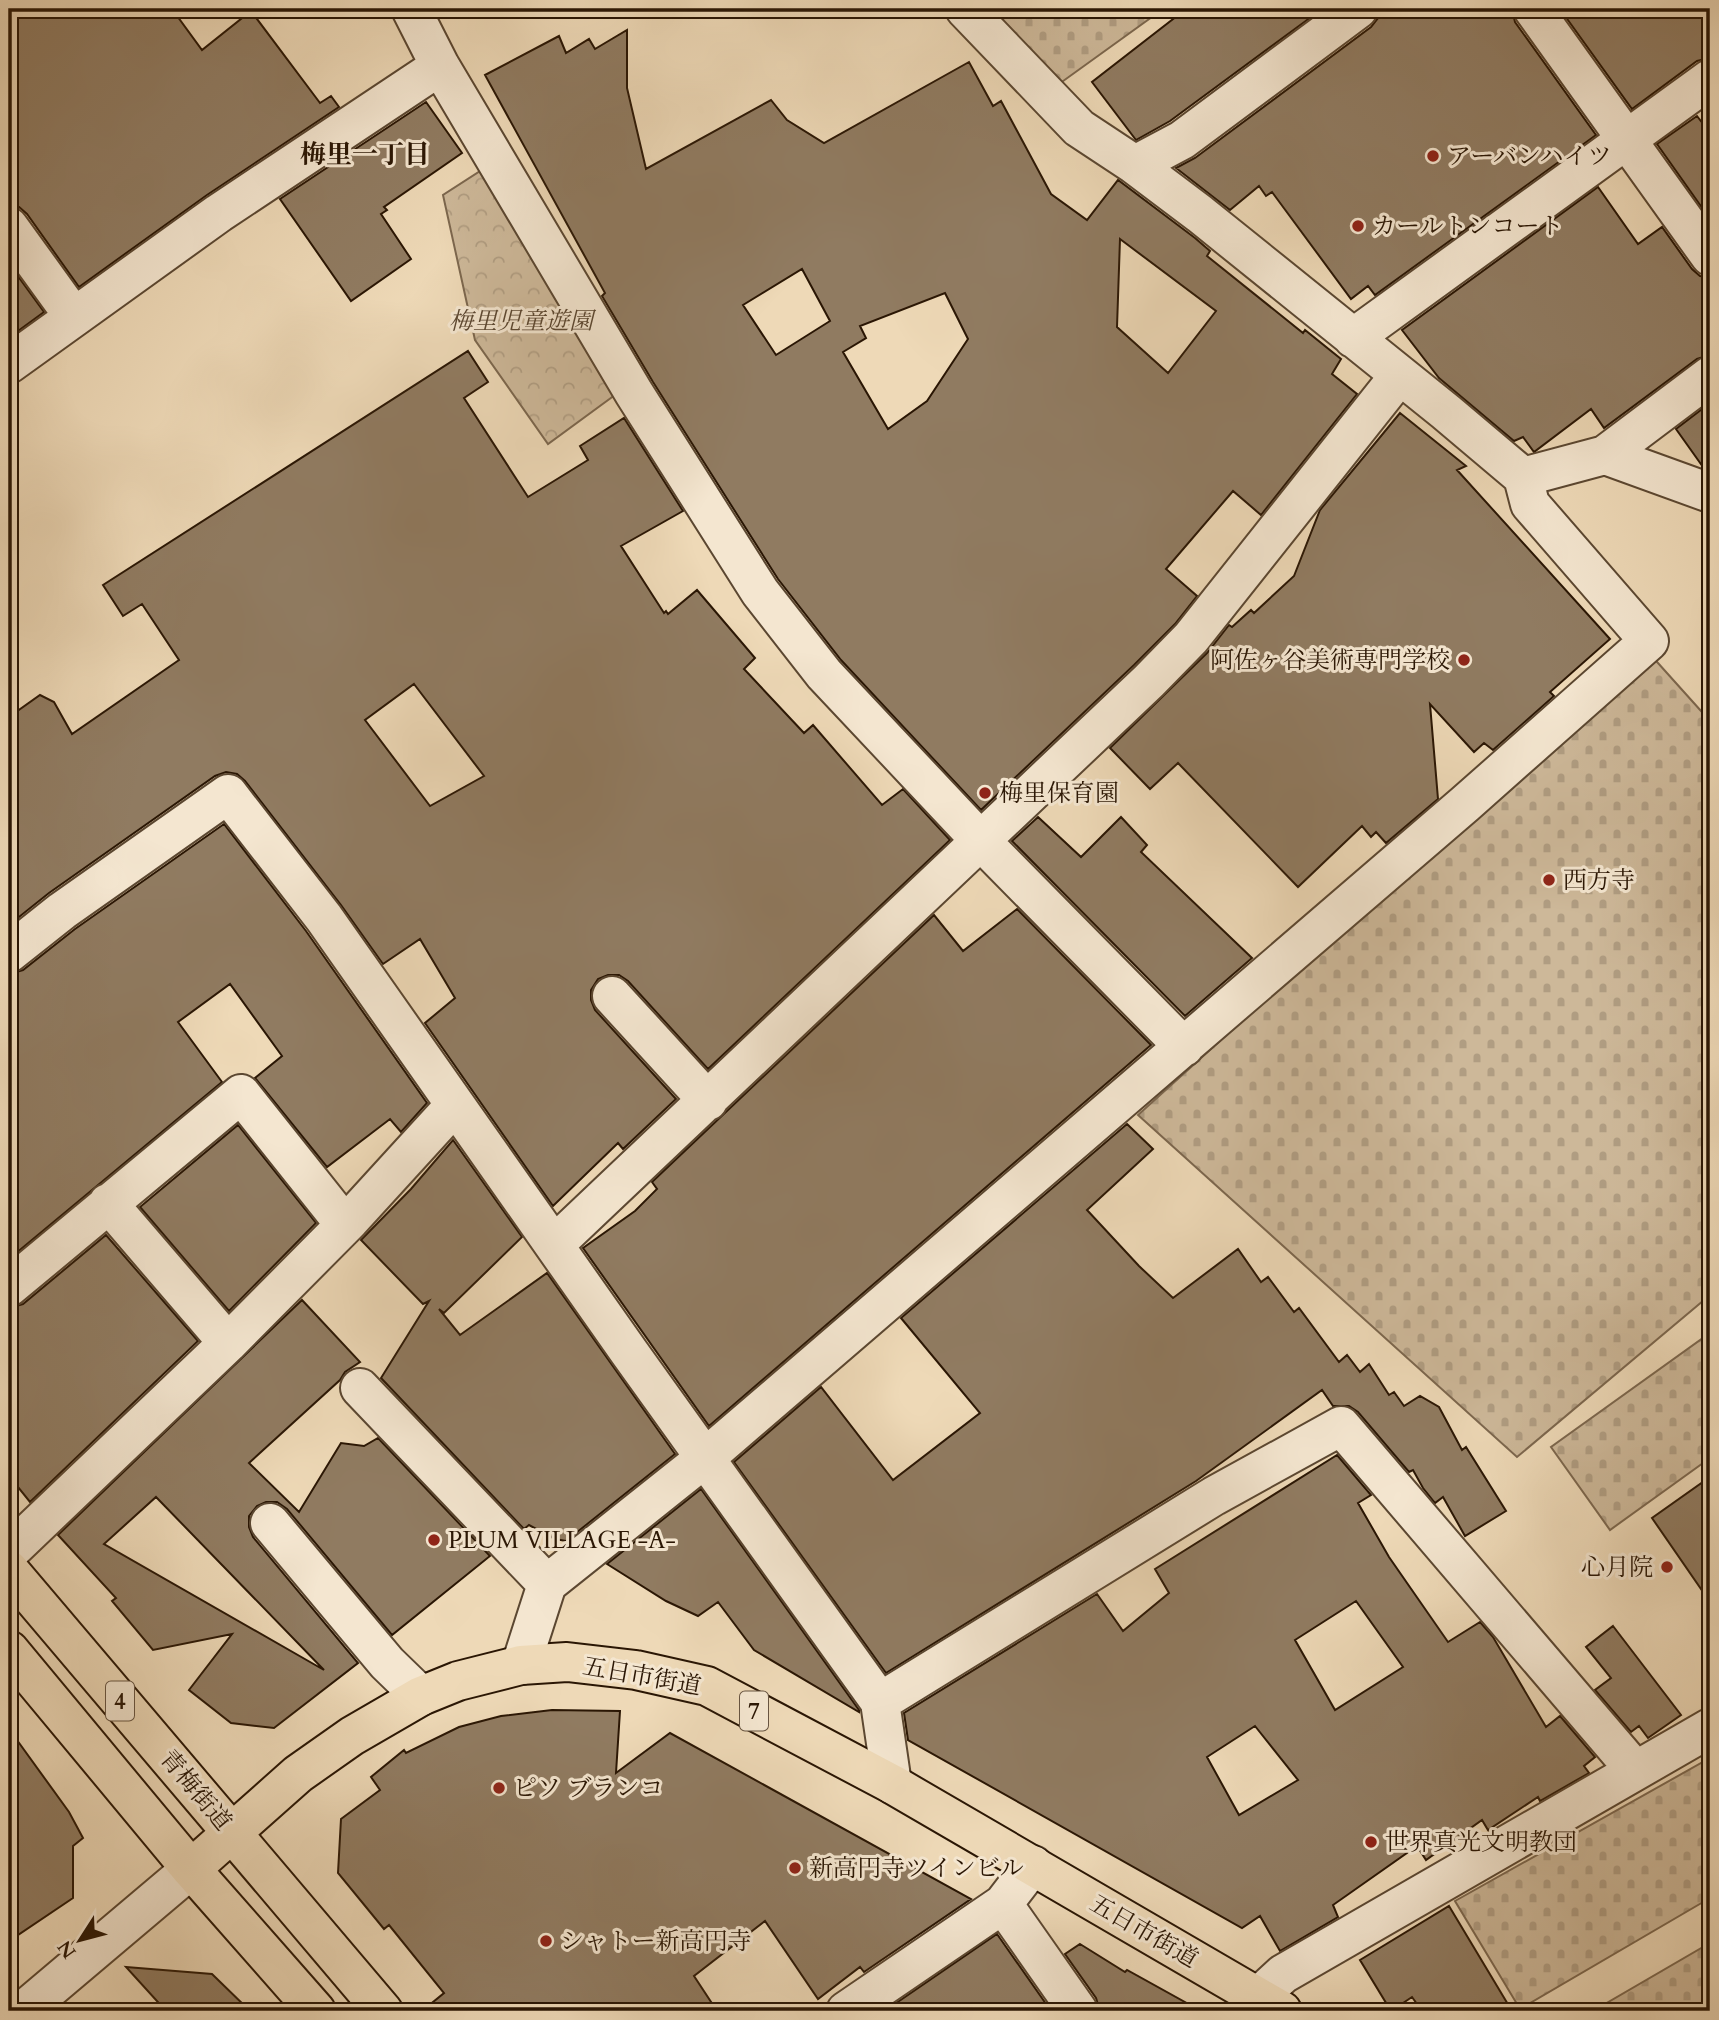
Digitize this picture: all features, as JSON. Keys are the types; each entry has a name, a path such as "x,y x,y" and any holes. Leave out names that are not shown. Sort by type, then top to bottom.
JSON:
{"main road":[{"name":"青梅街道","path":"9,1570 383,2011"},
{"name":"4","path":"9,1650 191,1869 316,2011"},
{"name":"五日市街道","path":"191,1869 298,1773 352,1736 421,1696 458,1681 520,1665 567,1662 636,1670 707,1686 892,1784 1033,1865 1260,2007"}],"street":[{"path":"411,9 440,66 634,393 760,592 824,674 980,840 1184,1046"},
{"path":"520,1665 547,1584 705,1458 1465,804 1649,641 1530,504 1523,477 1200,214 1135,164 1079,128 965,9"},
{"path":"1135,164 1182,140 1358,9"},
{"path":"1533,9 1710,256"},
{"path":"9,364 219,213 440,66"},
{"path":"1353,338 1710,79"},
{"path":"9,227 74,317"},
{"path":"554,1245 1149,681 1191,638 1399,376"},
{"path":"1523,477 1605,455 1710,376"},
{"path":"1605,455 1710,493"},
{"path":"9,953 73,903 228,794 324,918 454,1105 880,1702 892,1784"},
{"path":"612,996 708,1101"},
{"path":"9,1287 241,1094 345,1225"},
{"path":"9,1552 228,1343 345,1225 454,1105"},
{"path":"108,1203 228,1343"},
{"path":"360,1388 547,1584"},
{"path":"880,1702 1214,1496 1341,1426 1635,1770"},
{"path":"270,1523 387,1663 421,1696"},
{"path":"1260,2007 1283,1974 1710,1728"},
{"path":"846,2011 1003,1904 1033,1865"},
{"path":"23,2011 191,1869"},
{"path":"1003,1904 1078,2011"}],"green space":[{"path":"992,9 1163,9 1059,84"},
{"name":"梅里児童遊園","path":"488,166 619,392 548,444 475,340 443,195"},
{"name":"西方寺","path":"1649,653 1710,721 1710,1295 1517,1457 1138,1115"},
{"path":"1703,1338 1710,1348 1710,1458 1610,1530 1551,1447"},
{"path":"1710,1758 1710,1898 1520,2009 1455,1901"},
{"path":"1710,1943 1710,2011 1593,2011"}],"building":[{"path":"26,9 172,9 202,50 251,11 320,103 331,96 339,107 207,195 79,287 27,214 19,207 9,205 9,22"},
{"path":"1186,9 1322,9 1170,121 1136,140 1092,82"},
{"path":"1379,9 1512,9 1515,22 1596,135 1375,295 1368,286 1351,299 1272,192 1266,196 1259,186 1230,210 1176,168 1195,158 1371,27 1378,18"},
{"path":"1560,9 1710,9 1710,58 1697,61 1632,109"},
{"path":"627,30 627,88 646,169 771,100 787,120 824,143 969,62 993,106 1001,101 1051,194 1087,220 1118,180 1195,238 1210,251 1207,256 1303,333 1305,330 1341,359 1332,374 1357,394 1261,515 1233,491 1166,569 1197,596 1175,624 981,810 841,660 778,579 653,382 602,296 605,293 485,75 559,36 566,53 589,39 595,49","holes":["1120,239 1216,311 1168,373 1117,327","802,269 830,321 776,355 743,305","945,293 968,339 927,401 888,429 843,352 866,338 860,326"]},
{"path":"426,102 462,153 384,207 387,210 381,214 411,259 351,301 280,199"},
{"path":"1697,116 1710,133 1710,219 1657,144"},
{"path":"1598,187 1638,244 1662,227 1692,269 1700,276 1708,277 1710,355 1697,359 1604,428 1591,409 1534,452 1523,437 1514,441 1439,378 1402,330"},
{"path":"9,264 44,312 18,331 9,318"},
{"path":"468,351 488,382 464,398 528,497 588,460 580,446 624,418 683,511 621,546 664,613 666,611 668,614 697,590 755,658 744,669 804,733 813,725 882,805 903,789 950,840 708,1069 628,981 619,975 598,979 591,990 595,1010 676,1099 623,1149 618,1143 553,1206 425,1023 455,998 420,939 383,964 341,905 237,774 226,772 215,776 49,893 9,925 9,717 40,695 54,702 72,734 179,660 142,604 123,616 103,585","holes":["414,684 484,776 430,806 365,720"]},
{"path":"1710,403 1710,470 1703,467 1676,429"},
{"path":"1400,413 1466,466 1457,470 1610,639 1550,692 1554,696 1493,750 1484,743 1474,752 1430,704 1438,799 1386,843 1376,832 1371,837 1362,826 1298,887 1178,763 1150,789 1110,748 1207,653 1229,625 1232,627 1251,610 1254,613 1294,576 1320,510"},
{"path":"1038,817 1081,857 1121,817 1147,845 1141,852 1252,958 1185,1016 1012,841"},
{"path":"224,824 306,931 427,1103 401,1132 390,1119 327,1167 255,1078 282,1056 230,984 178,1022 222,1082 9,1259 9,974 23,970 75,929"},
{"path":"1017,909 1151,1045 709,1426 583,1248 635,1211 657,1189 652,1182 934,915 963,951"},
{"path":"1127,1124 1153,1149 1087,1210 1139,1266 1173,1298 1238,1249 1261,1282 1268,1277 1294,1312 1299,1308 1339,1362 1347,1355 1360,1372 1369,1364 1389,1395 1394,1392 1404,1406 1420,1396 1439,1407 1462,1450 1466,1447 1506,1511 1465,1536 1443,1497 1435,1503 1413,1470 1409,1472 1358,1412 1349,1406 1333,1406 1322,1390 1196,1481 886,1673 734,1462 821,1387 893,1480 980,1413 901,1318"},
{"path":"238,1125 316,1223 229,1311 140,1207"},
{"path":"453,1140 522,1237 444,1313 439,1309 460,1335 547,1273 675,1454 566,1541 555,1539 529,1525 524,1529 381,1378 429,1301 423,1304 361,1240 411,1189"},
{"path":"106,1235 198,1341 30,1502 9,1476 9,1308 23,1304"},
{"path":"302,1300 360,1362 345,1372 340,1380 249,1463 299,1512 341,1443 364,1446 378,1438 490,1556 392,1635 287,1509 277,1502 266,1502 257,1506 249,1516 253,1537 358,1663 274,1728 231,1723 189,1690 232,1634 153,1650 112,1601 116,1598 58,1535","holes":["156,1497 324,1670 104,1544"]},
{"path":"1337,1455 1371,1495 1358,1503 1389,1557 1448,1642 1480,1622 1493,1637 1546,1727 1560,1716 1595,1757 1584,1766 1589,1773 1540,1801 1538,1797 1488,1830 1482,1820 1426,1860 1417,1846 1333,1905 1338,1917 1280,1951 1260,1916 1242,1928 908,1740 904,1713 1097,1594 1123,1631 1169,1593 1155,1569","holes":["1356,1601 1403,1667 1335,1710 1295,1640","1255,1726 1298,1780 1239,1815 1207,1757"]},
{"path":"1710,1477 1710,1602 1652,1518"},
{"path":"701,1489 859,1712 754,1650 718,1602 698,1616 666,1601 607,1564"},
{"path":"1613,1626 1681,1715 1648,1738 1639,1726 1631,1732 1595,1690 1611,1678 1586,1647"},
{"path":"552,1710 620,1711 616,1773 670,1733 971,1899 864,1972 860,1967 818,1999 765,1921 694,1976 717,2011 422,2011 444,1993 389,1925 384,1929 338,1873 341,1819 380,1790 371,1777 404,1750 406,1753 459,1727 501,1716"},
{"path":"9,1729 69,1812 83,1838 73,1846 73,1898 9,1941"},
{"path":"1449,1906 1512,2011 1422,2011 1412,1997 1391,2011 1360,1960"},
{"path":"997,1934 1051,2011 891,2011 889,2008"},
{"path":"1080,1944 1125,1972 1127,1970 1201,2011 1100,2011 1096,1998 1065,1954"},
{"path":"126,1967 212,1974 250,2011 166,2011"}],"place":[{"name":"アーバンハイツ","path":"1433,156"},
{"name":"カールトンコート","path":"1358,226"},
{"name":"阿佐ヶ谷美術専門学校","path":"1464,660"},
{"name":"梅里保育園","path":"985,793"},
{"name":"西方寺","path":"1549,880"},
{"name":"PLUM VILLAGE -A-","path":"434,1540"},
{"name":"心月院","path":"1667,1567"},
{"name":"ピソ ブランコ","path":"499,1788"},
{"name":"世界真光文明教団","path":"1371,1842"},
{"name":"新高円寺ツインビル","path":"795,1868"},
{"name":"シャトー新高円寺","path":"546,1941"}],"district":[{"name":"梅里一丁目","path":"365,154"}]}
